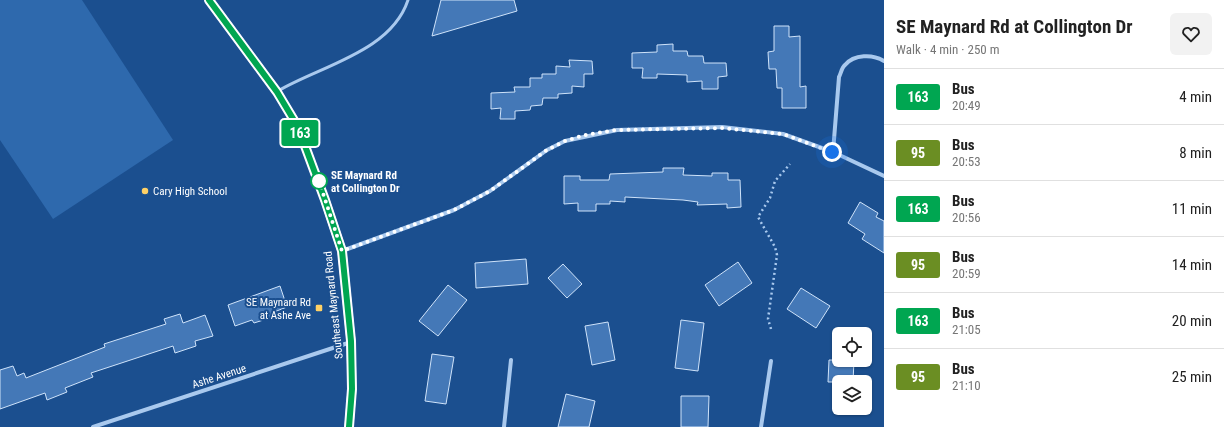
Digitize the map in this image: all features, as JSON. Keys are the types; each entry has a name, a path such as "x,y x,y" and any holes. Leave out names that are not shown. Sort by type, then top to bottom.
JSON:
{"main road":[{"name":"Southeast Maynard Road","path":"209,0 277,92 298,127 319,181 342,251 351,341 352,389 349,427"}],"street":[{"path":"832,152 839,77 844,65 855,58 877,56 884,61"},
{"path":"342,251 454,210 490,191 547,150 565,141 585,135 616,130 722,128 783,134 832,152 884,176"},
{"name":"Ashe Avenue","path":"93,427 351,341"},
{"path":"504,427 511,360"},
{"path":"761,427 771,361"}],"lane":[{"path":"277,92 298,79 310,76 342,61 379,40 404,14 408,0"}],"path":[{"path":"771,329 768,319 777,256 775,247 758,217 770,198 775,181 790,164"}],"shaded area":[{"path":"0,0 82,0 173,140 53,219 0,140"}],"building":[{"path":"441,0 514,0 517,11 432,36"},
{"path":"774,26 789,26 789,37 800,36 800,87 806,86 806,108 782,108 782,88 777,88 776,69 769,69 768,52 774,51"},
{"path":"673,44 673,51 687,51 688,56 703,56 704,63 726,63 727,76 718,77 718,89 702,89 702,81 687,82 687,75 657,74 657,78 642,78 643,68 632,68 632,53 657,52 657,45"},
{"path":"569,60 592,61 593,74 584,74 584,87 572,86 572,93 558,94 558,98 543,98 542,105 531,106 530,110 515,111 515,119 500,119 501,108 491,109 491,93 515,92 514,87 530,87 530,78 542,78 542,74 556,74 556,66 570,67"},
{"path":"663,168 684,168 683,175 712,176 712,173 728,173 728,180 740,180 741,207 727,208 727,204 697,205 698,202 683,200 625,197 625,202 610,201 610,204 596,204 596,211 578,211 578,203 564,204 564,176 580,176 580,180 609,180 610,174 663,172"},
{"path":"860,202 878,213 876,217 884,221 884,253 862,239 865,234 848,223"},
{"path":"526,259 528,284 476,288 475,263"},
{"path":"738,262 752,283 719,306 705,285"},
{"path":"563,264 582,284 567,298 548,278"},
{"path":"448,285 467,300 438,336 419,321"},
{"path":"280,286 287,307 274,312 276,316 254,323 252,320 235,326 228,305"},
{"path":"801,288 830,306 816,328 787,309"},
{"path":"180,314 183,323 205,315 213,336 195,341 196,346 175,353 173,346 91,373 93,377 65,388 67,392 47,400 45,393 0,409 0,370 13,366 17,376 24,373 26,378 105,347 104,344 166,324 164,319"},
{"path":"681,320 704,323 698,371 675,368"},
{"path":"608,322 615,360 592,365 585,326"},
{"path":"432,354 454,357 446,404 425,401"},
{"path":"829,360 832,360 832,367 854,367 853,375 832,375 832,382 828,382"},
{"path":"566,394 595,401 589,427 558,427"},
{"path":"681,396 709,396 708,427 681,427"}],"bus line":[{"name":"163","path":"209,0 277,92 298,127 319,181 342,251 351,341 352,389 349,427"}],"place":[{"name":"SE Maynard Rd at Collington Dr","path":"319,181"},
{"name":"Cary High School","path":"145,191"},
{"name":"SE Maynard Rd at Ashe Ave","path":"319,308"}],"route":[{"path":"319,181 342,251 454,210 490,191 547,150 565,141 585,135 616,130 722,128 759,130 783,134 832,152"}]}
